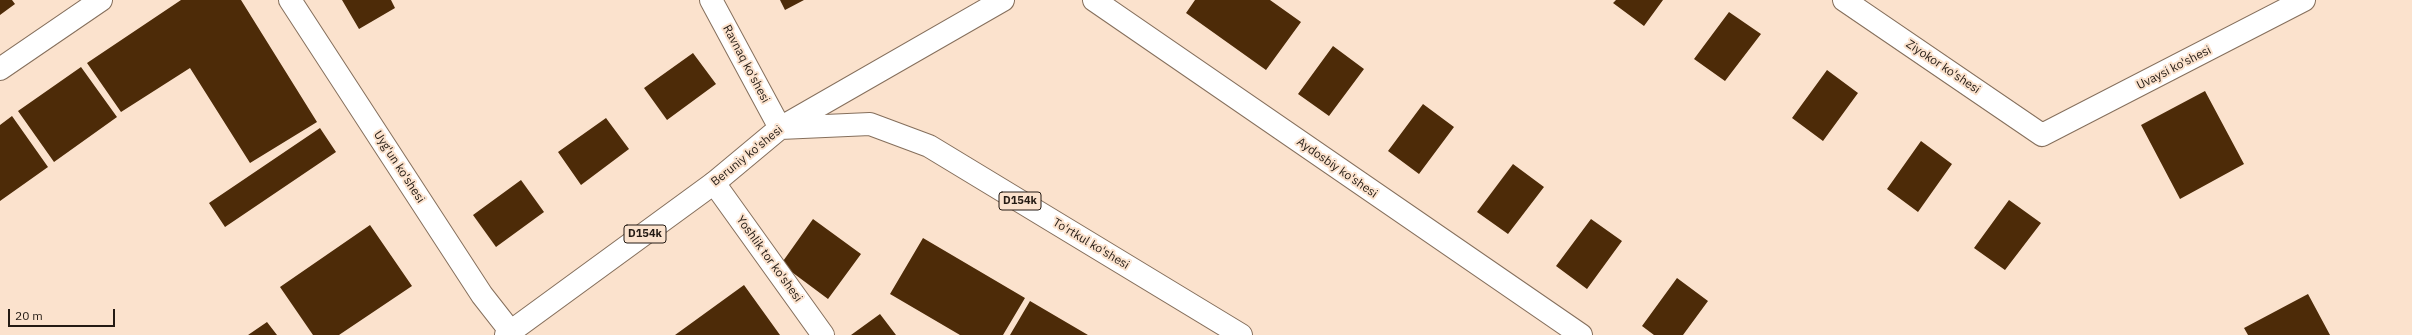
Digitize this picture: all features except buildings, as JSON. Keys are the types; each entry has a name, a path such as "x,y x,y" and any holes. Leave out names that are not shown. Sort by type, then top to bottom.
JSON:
{"street":[{"path":"0,69 101,0"},
{"name":"Uyg'un ko'shesi","path":"290,0 482,295 509,333"},
{"name":"Ravnaq ko'shesi","path":"711,0 780,128"},
{"name":"Beruniy ko'shesi","path":"509,333 714,183 780,128 1003,0"},
{"name":"Aydosbiy ko'shesi","path":"1094,0 1581,335"},
{"name":"Ziyokor ko'shesi","path":"1844,0 2042,135"},
{"name":"Uvaysi ko'shesi","path":"2042,135 2304,0"},
{"name":"To'rtkul ko'shesi","path":"780,128 870,124 929,146 1241,335"},
{"name":"Yoshlik tor ko'shesi","path":"714,183 823,335"}]}
